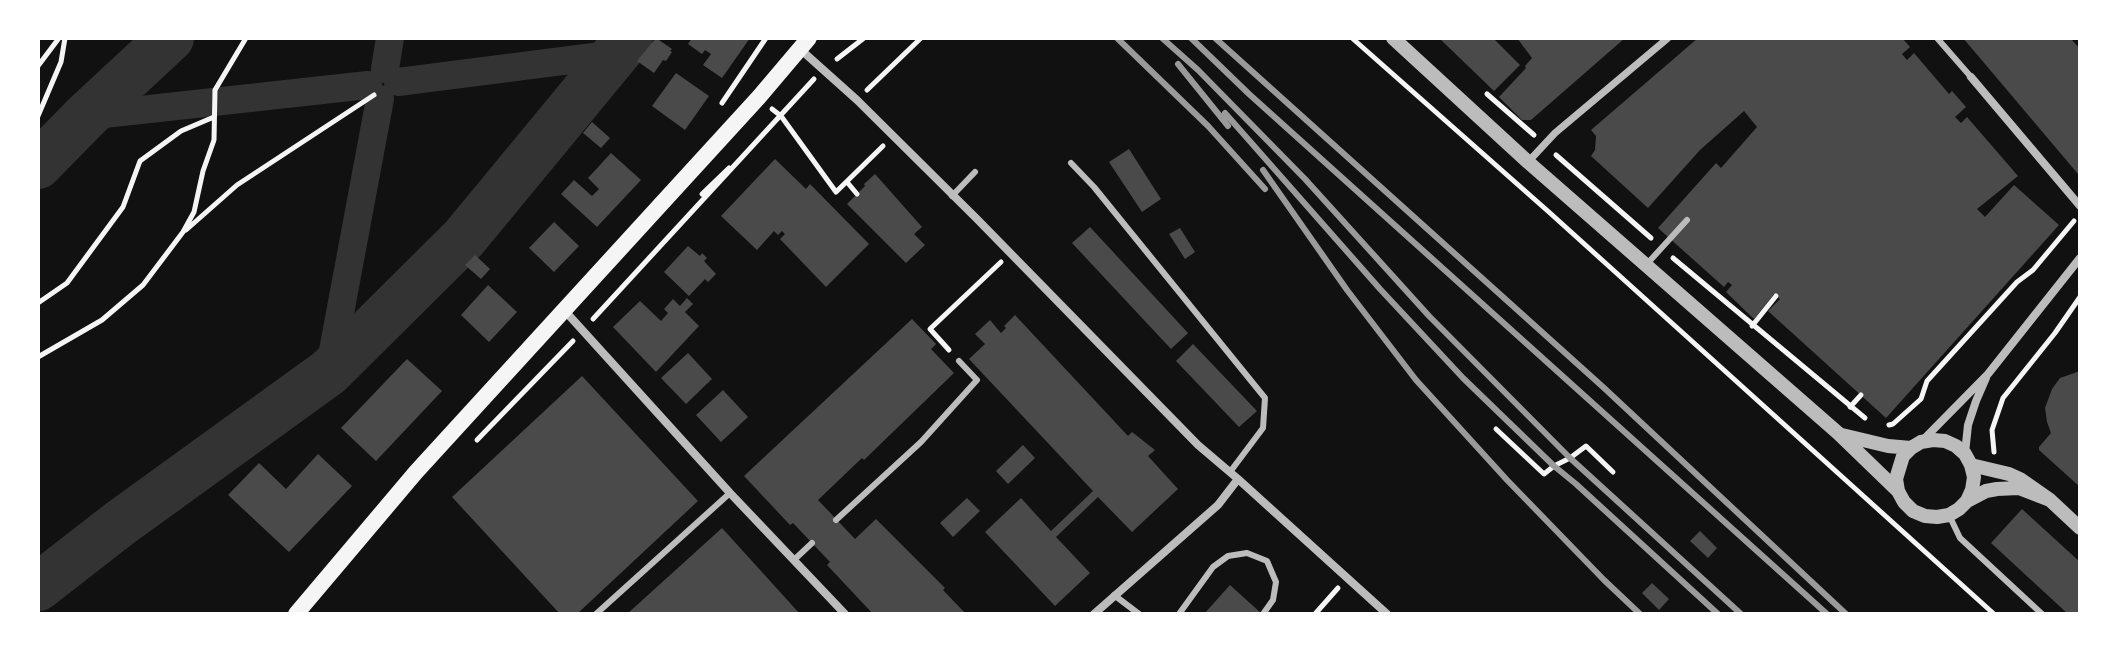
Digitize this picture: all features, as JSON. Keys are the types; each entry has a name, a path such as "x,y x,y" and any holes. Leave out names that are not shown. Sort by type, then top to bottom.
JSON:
{"main road":[{"path":"299,613 416,472 759,97 804,43"}],"street":[{"path":"1393,38 1528,162 1838,433 1898,491 1913,511 1925,516 1949,515 1986,491 2019,488 2050,500"},
{"path":"1528,162 1668,38"},
{"path":"804,43 892,137 1198,445 1387,614"},
{"path":"1971,77 2080,206"},
{"path":"1898,491 1896,479 1903,456 1988,374 2080,258"},
{"path":"565,311 845,614"},
{"path":"1967,501 1974,477 1968,460 1968,425 1988,374"},
{"path":"1838,433 1878,444 1916,445 1933,440 1945,441 1956,446 1968,460 2020,479 2050,500 2080,528"},
{"path":"1094,614 1218,505 1234,476"}],"lane":[{"path":"1937,38 1971,77"},
{"path":"1071,163 1094,187 1265,398 1263,428 1234,476"},
{"path":"952,196 975,172"},
{"path":"1646,265 1687,220"},
{"path":"836,520 921,442 977,380 959,361"},
{"path":"596,614 730,493"},
{"path":"1949,515 1960,538 2042,614"},
{"path":"795,559 812,543"},
{"path":"1179,614 1213,567 1228,556 1247,553 1267,561 1276,582 1273,600 1263,614"},
{"path":"1114,595 1139,614"}],"path":[{"path":"38,66 59,38"},
{"path":"38,116 61,62 65,38"},
{"path":"38,357 102,320 143,285 183,232 194,212 214,140 215,90 246,38"},
{"path":"738,78 766,38"},
{"path":"857,100 921,38"},
{"path":"1352,38 1994,614"},
{"path":"183,232 237,185 374,95"},
{"path":"38,303 67,283 123,207 140,161 181,131 214,115"},
{"path":"472,445 583,331 781,116 836,192 892,137"},
{"path":"1545,145 1661,248 1862,417 1872,421"},
{"path":"847,182 857,194"},
{"path":"1882,425 1893,424 1921,399 1933,370 1990,307 2033,270 2080,214"},
{"path":"959,361 930,329 1011,254"},
{"path":"1737,344 1776,296"},
{"path":"1992,442 1992,430 2003,398 2080,297"},
{"path":"1850,407 1861,395"},
{"path":"1496,429 1544,474 1586,446 1613,472"},
{"path":"1315,614 1347,578"}],"building":[{"path":"656,38 672,52 654,73 637,61"},
{"path":"692,38 750,38 722,78 703,65 711,54 705,50 702,54 688,44"},
{"path":"1439,38 1493,38 1520,65 1494,91"},
{"path":"1517,38 1625,38 1531,120 1522,120 1499,97 1532,58"},
{"path":"1698,38 1902,38 1910,47 1902,54 1907,60 1914,53 1949,94 1952,91 1966,107 1955,117 1961,123 1967,117 2018,176 1977,209 1985,217 2014,185 2059,225 1886,418 1768,311 1780,299 1774,294 1754,319 1726,292 1732,285 1728,282 1724,287 1658,228 1716,163 1721,168 1757,127 1744,111 1700,150 1648,208 1591,156 1595,150 1596,136 1591,130"},
{"path":"1963,38 2074,38 2072,40 2080,49 2080,173 2078,174"},
{"path":"676,73 709,96 685,130 652,106"},
{"path":"592,122 610,138 601,148 583,133"},
{"path":"1129,149 1161,199 1142,212 1109,162"},
{"path":"611,153 641,180 597,227 561,194 574,180 592,196 599,189 588,178"},
{"path":"775,159 806,189 810,184 869,244 826,287 780,239 785,234 782,231 778,235 774,231 757,250 721,216"},
{"path":"875,174 922,227 914,234 925,245 906,263 847,204"},
{"path":"554,222 579,246 554,272 529,248"},
{"path":"1090,227 1188,333 1171,349 1072,243"},
{"path":"1180,228 1195,252 1185,259 1169,234"},
{"path":"688,246 707,258 704,261 716,274 708,282 705,279 689,296 664,272"},
{"path":"475,255 490,269 481,279 465,265"},
{"path":"488,285 517,312 489,342 461,315"},
{"path":"687,298 693,304 685,312 699,326 656,372 613,327 640,301 661,321 668,313 664,309 673,299 680,306"},
{"path":"1015,315 1128,436 1132,432 1155,450 1148,456 1178,489 1132,532 1098,497 1056,537 1090,573 1055,606 985,532 1021,498 1051,531 1093,491 969,359 985,344 975,334 990,320 1001,333"},
{"path":"912,319 936,344 931,349 954,373 818,500 855,539 876,519 945,588 943,590 966,614 873,614 827,565 830,562 744,476"},
{"path":"1193,344 1257,411 1239,427 1176,361"},
{"path":"688,353 712,379 686,404 661,378"},
{"path":"407,359 442,391 376,461 341,428"},
{"path":"2080,371 2080,487 2039,447 2051,433 2045,408 2052,389 2060,378"},
{"path":"582,376 698,501 577,614 560,614 452,497"},
{"path":"723,390 748,417 721,442 696,415"},
{"path":"1023,445 1035,458 1008,484 996,471"},
{"path":"318,454 352,486 289,552 228,495 259,463 286,489"},
{"path":"967,498 980,511 953,537 940,523"},
{"path":"2022,509 2080,562 2080,614 2068,614 1991,543"},
{"path":"722,528 800,614 627,614"},
{"path":"1700,531 1717,548 1708,558 1690,541"},
{"path":"1652,583 1669,599 1659,610 1642,593"},
{"path":"1230,585 1262,614 1204,614"}],"waterway":[{"path":"38,165 170,38"},
{"path":"385,69 390,38"},
{"path":"38,587 119,524 329,372 464,238 629,38"},
{"path":"398,82 617,54"},
{"path":"86,116 368,85"},
{"path":"329,372 380,99"}],"railway":[{"path":"1117,38 1208,126 1265,189"},
{"path":"1162,38 1198,70 1305,179 1429,316 1570,458 1741,614"},
{"path":"1191,38 1249,94 1827,614"},
{"path":"1215,38 1603,387 1846,614"},
{"path":"1178,64 1228,126"},
{"path":"1225,113 1463,378 1554,466 1718,614"},
{"path":"1263,170 1347,290 1416,380 1507,480 1640,614"}]}
